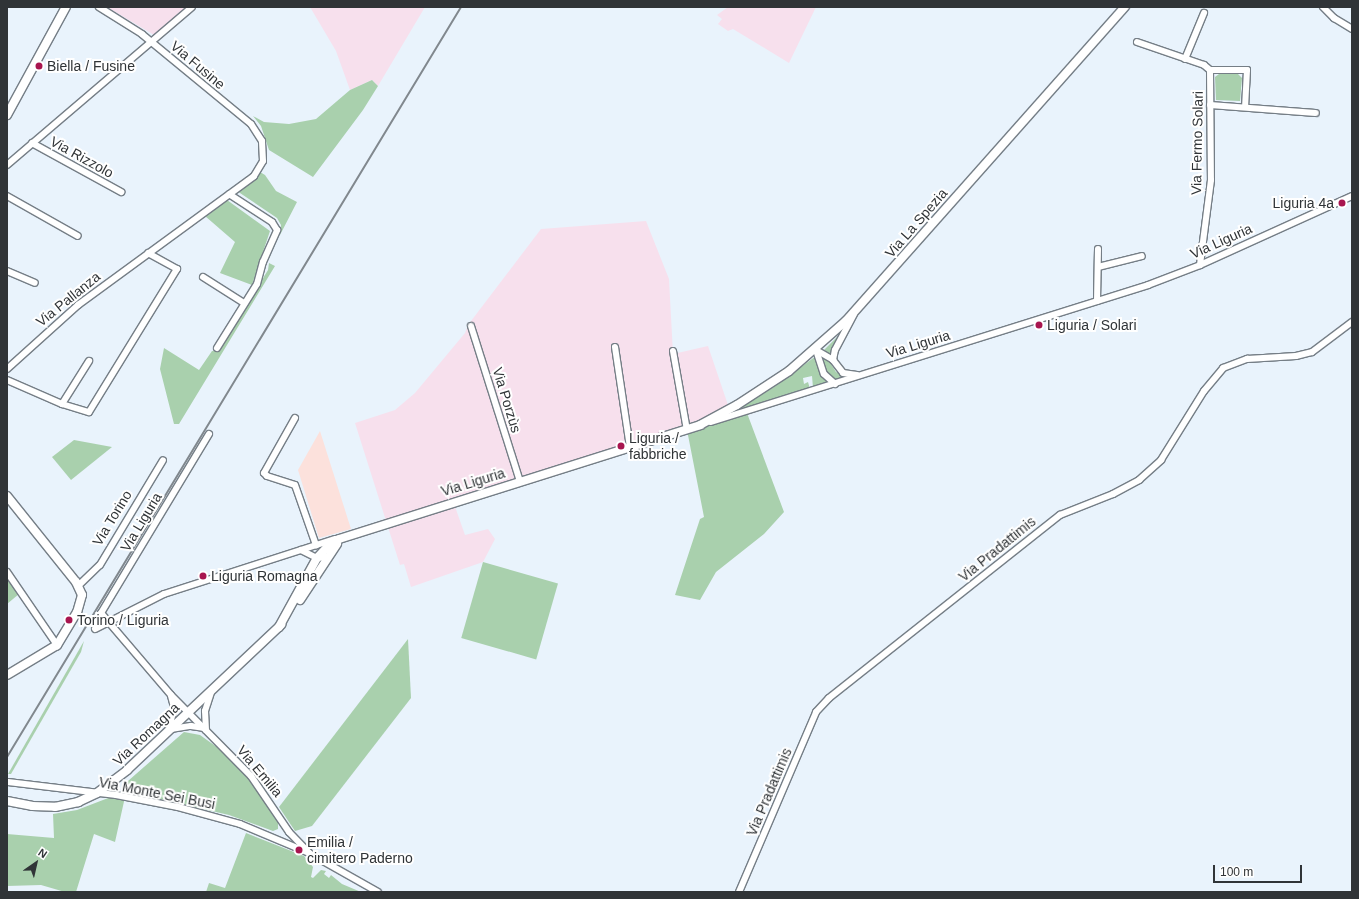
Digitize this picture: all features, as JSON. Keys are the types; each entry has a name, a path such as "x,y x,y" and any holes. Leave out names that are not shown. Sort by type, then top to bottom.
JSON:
{"main road":[{"path":"7,115 66,7"},
{"name":"Via La Spezia","path":"700,425 776,381 816,350 858,308 1125,7"},
{"name":"Via Liguria","path":"348,535 700,425"},
{"path":"7,496 78,586 82,595 80,607 57,645 7,675"},
{"name":"Via Romagna","path":"278,628 317,558 327,549 348,535"},
{"name":"Via Romagna","path":"7,801 32,806 55,807 78,802 97,793 128,770 278,628 292,612 327,549"}],"street":[{"name":"Via Fusine","path":"99,7 151,41 251,124 258,133 264,156"},
{"name":"Via Rizzolo","path":"7,165 192,7"},
{"path":"1323,7 1334,18 1352,29"},
{"path":"1184,58 1204,13"},
{"path":"1137,42 1184,58 1210,70 1246,70 1245,106"},
{"name":"Via Fermo Solari","path":"1200,265 1211,180 1210,70"},
{"path":"1210,105 1245,106 1316,113"},
{"name":"Via Rizzolo","path":"32,143 121,192"},
{"name":"Via Pallanza","path":"7,369 30,346 78,304 254,176 264,156"},
{"path":"217,348 257,284 263,262 277,230 272,222 229,194"},
{"path":"7,196 78,236"},
{"name":"Via Liguria","path":"700,425 1097,301 1200,265 1352,196"},
{"path":"1097,301 1098,249"},
{"path":"7,380 62,404 89,412 177,269 148,252"},
{"path":"1098,267 1142,256"},
{"path":"7,271 35,283"},
{"path":"203,277 244,303"},
{"path":"833,360 835,350 858,308"},
{"name":"Via Pradattimis","path":"739,892 816,712 829,698 1060,515 1126,488 1150,471 1171,446 1204,391 1223,368 1247,359 1296,356 1312,352 1352,322"},
{"name":"Via Porzùs","path":"471,326 520,481"},
{"path":"615,347 630,447"},
{"path":"816,350 824,374 835,384"},
{"name":"Via Liguria","path":"816,350 833,360 843,373 861,375"},
{"path":"673,351 687,430"},
{"path":"62,404 89,361"},
{"path":"295,418 264,473 269,477 295,485 316,545"},
{"name":"Via Liguria","path":"108,622 101,613 209,434"},
{"name":"Via Torino","path":"78,586 100,565 163,460"},
{"path":"95,629 164,594 316,545 327,549 317,558 301,550"},
{"path":"7,572 57,645"},
{"name":"Via Emilia","path":"108,622 171,695 254,779 289,832 296,847 309,852 378,892"},
{"path":"171,695 174,707 169,730 191,726 206,730 205,711 213,689"},
{"name":"Via Monte Sei Busi","path":"8,782 97,793 156,803 213,816 253,828 296,847"},
{"name":"Via Emilia","path":"289,832 309,852"}],"shaded area":[{"path":"107,7 187,7 154,35"},
{"path":"310,7 425,7 378,86 372,80 350,90 336,51"},
{"path":"728,7 816,7 789,63 733,29 728,31 718,24 722,19 717,15"},
{"path":"646,221 669,279 673,354 708,346 728,405 689,425 452,498 465,535 488,529 495,539 483,562 411,587 404,564 400,565 355,423 395,410 415,393 465,333 468,325 541,229"},
{"path":"320,431 351,529 319,538 298,470"}],"green space":[{"path":"1219,74 1238,74 1242,78 1240,101 1216,100 1215,77"},
{"path":"372,80 378,86 363,110 313,177 269,150 261,126 253,116 264,122 289,124 316,119 350,90"},
{"path":"260,172 265,175 276,191 297,202 280,235 281,225 277,218 237,191"},
{"path":"227,200 270,231 252,285 220,273 235,242 205,216"},
{"path":"269,263 275,266 179,424 174,424 160,369 164,348 199,370 212,351 218,351 268,270"},
{"path":"838,336 831,356 822,352"},
{"path":"816,356 820,372 829,384 813,388 812,376 803,378 804,384 808,382 810,389 733,413 774,387"},
{"path":"821,357 829,361 836,372 846,377 835,382 824,370"},
{"path":"747,413 784,512 764,534 716,572 700,600 675,595 700,519 704,517 687,430"},
{"path":"74,440 112,447 71,480 52,457"},
{"path":"483,562 558,583 536,659 461,638"},
{"path":"7,577 19,594 7,604"},
{"path":"408,639 411,698 312,826 295,831 279,807"},
{"path":"84,641 81,652 11,774 8,774"},
{"path":"184,732 200,735 221,750 248,778 278,822 278,829 273,831 229,815 126,791 125,786 128,781"},
{"path":"116,795 125,797 115,842 94,834 76,892 65,892 41,885 7,886 7,834 54,838 53,814 77,810"},
{"path":"246,833 304,856 313,867 311,877 313,878 321,870 326,871 324,874 329,878 331,875 342,884 361,892 206,892 209,883 225,888"}],"railway":[{"path":"7,757 461,7"}],"place":[{"name":"Biella / Fusine","path":"39,66"},
{"name":"Liguria 4a","path":"1342,203"},
{"name":"Liguria / Solari","path":"1039,325"},
{"name":"Liguria / fabbriche","path":"621,446"},
{"name":"Liguria Romagna","path":"203,576"},
{"name":"Torino / Liguria","path":"69,620"},
{"name":"Emilia / cimitero Paderno","path":"299,850"}]}
